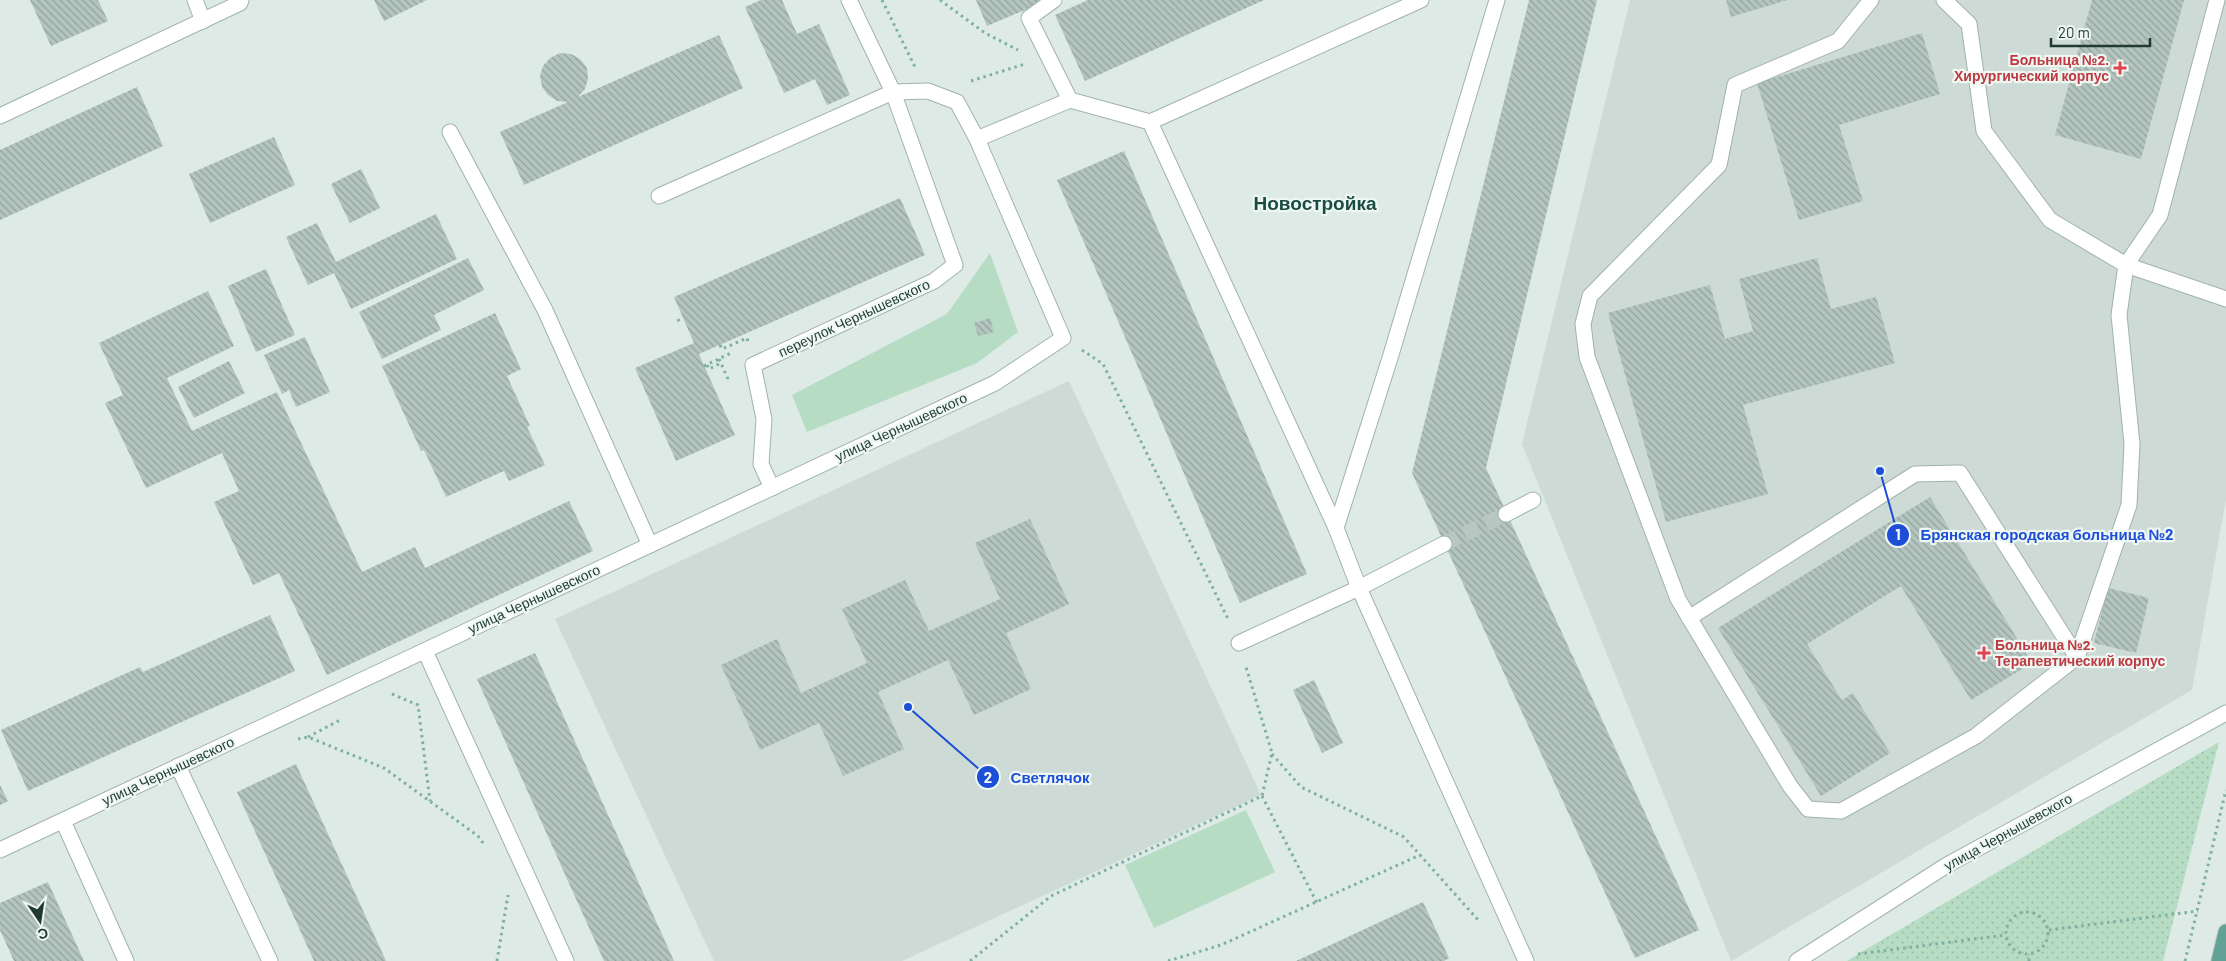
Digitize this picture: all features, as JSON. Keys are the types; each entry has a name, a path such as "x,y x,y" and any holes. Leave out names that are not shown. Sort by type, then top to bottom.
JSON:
{"main road":[{"path":"2219,961 2226,932"}],"street":[{"path":"195,0 203,21"},
{"path":"0,116 203,21 240,3 240,0"},
{"name":"переулок Чернышевского","path":"772,488 761,464 764,419 753,365 934,281 955,265 893,92 849,0"},
{"path":"1054,0 1029,18 1070,100"},
{"path":"977,139 1070,100 1150,122 1421,0"},
{"path":"1336,528 1390,358 1497,0"},
{"path":"1871,0 1838,41 1736,85 1719,165 1590,296 1583,324 1588,357 1678,599 1790,786 1808,809 1841,811 1976,736 2077,657 2129,505 2132,444 2118,316 2126,265 2160,215 2217,0"},
{"path":"1944,0 1968,24 1984,131 2050,220 2126,265 2226,299"},
{"path":"659,196 893,92 928,91 957,102 977,139 1063,338"},
{"path":"1150,122 1336,528 1358,588 1526,961"},
{"path":"450,132 545,310 650,546"},
{"name":"улица Чернышевского","path":"0,850 995,383 1063,338"},
{"path":"1689,618 1915,474 1960,474 2077,657"},
{"path":"1506,514 1533,500"},
{"path":"1240,643 1358,588 1444,544"},
{"path":"425,650 566,961"},
{"name":"улица Чернышевского","path":"1797,961 1947,865 2226,712"},
{"path":"178,766 270,961"},
{"path":"63,821 126,961"}],"path":[{"path":"882,0 916,69 921,74"},
{"path":"940,0 985,33 1013,49 1048,56"},
{"path":"966,82 1048,56"},
{"path":"678,318 680,324"},
{"path":"725,356 721,347 747,338 750,344"},
{"path":"1063,338 1103,364 1240,643 1272,754 1300,788 1404,837 1480,922"},
{"path":"742,348 754,342"},
{"path":"721,364 709,369 705,365 734,352"},
{"path":"391,694 418,705 430,801"},
{"path":"290,740 308,738 341,720"},
{"path":"308,738 384,768 478,836 488,851"},
{"path":"1272,754 1262,796 1317,903"},
{"path":"2184,961 2198,911 2226,790"},
{"path":"970,961 1051,896 1262,796"},
{"path":"1168,961 1221,945 1420,855"},
{"path":"497,961 508,893"},
{"path":"2049,930 2198,911"},
{"path":"2021,912 2028,912 2042,917 2049,930 2046,943 2042,949 2030,954 2016,952 2007,942 2006,935 2009,921 2021,912"},
{"path":"1858,954 2006,935"},
{"path":"2029,961 2030,954"}],"shaded area":[{"path":"1630,0 2226,0 2226,499 2192,690 1731,961 1522,444"},
{"path":"1069,381 1261,795 902,961 714,961 555,619"}],"green space":[{"path":"990,253 1018,332 977,363 807,432 792,395 947,314"},
{"path":"2219,742 2163,961 1847,961 1858,954"},
{"path":"1246,810 1275,872 1154,928 1125,865"}],"building":[{"path":"30,0 98,0 108,21 51,46"},
{"path":"374,0 427,0 384,21"},
{"path":"761,0 782,0 797,34 819,24 850,95 827,105 815,79 784,93 745,7"},
{"path":"976,0 1048,0 987,26"},
{"path":"1088,0 1264,0 1085,81 1055,15"},
{"path":"1529,0 1597,0 1486,468 1699,930 1635,958 1412,473"},
{"path":"1726,0 1787,0 1731,17"},
{"name":"Больница №2. Хирургический корпус","path":"2092,0 2184,0 2141,159 2055,135"},
{"path":"1922,33 1940,94 1839,125 1863,201 1799,220 1757,83"},
{"path":"719,35 743,88 524,185 500,132 568,102 557,101 548,95 542,87 540,76 543,66 550,58 560,53 571,54 580,59 587,68 588,79 585,89 578,97"},
{"path":"137,87 163,146 0,220 0,150"},
{"path":"274,137 295,185 210,223 189,174"},
{"path":"1124,151 1307,574 1240,603 1057,180"},
{"path":"361,169 380,208 350,223 331,184"},
{"path":"900,198 925,255 699,354 735,435 676,461 635,368 694,343 674,297"},
{"path":"436,214 457,259 351,309 334,273 308,285 286,237 317,223 336,262"},
{"path":"468,258 484,290 434,315 441,330 382,359 359,312"},
{"path":"1817,258 1831,309 1876,297 1895,363 1743,405 1768,494 1666,522 1608,313 1710,285 1725,339 1753,331 1739,279"},
{"path":"266,269 295,335 256,352 228,286"},
{"path":"208,291 234,346 167,378 192,431 277,392 362,572 415,547 425,568 569,501 593,551 327,675 279,573 253,585 214,502 239,491 222,453 146,488 105,403 123,395 99,343"},
{"path":"495,313 521,369 507,376 530,426 527,427 545,465 509,481 504,471 446,497 424,450 421,451 382,366"},
{"path":"990,318 994,332 978,336 974,323"},
{"path":"305,337 330,392 296,407 289,390 282,394 264,355"},
{"path":"229,361 245,393 194,418 178,387"},
{"name":"Больница №2. Терапевтический корпус","path":"1930,497 2032,663 1971,700 1901,586 1807,644 1842,700 1853,693 1890,753 1821,796 1718,628"},
{"path":"1030,519 1069,604 1006,633 1031,689 974,715 948,660 878,692 904,749 843,776 819,723 760,750 721,665 777,639 801,693 867,663 842,609 905,580 929,631 1000,599 975,543"},
{"path":"2108,588 2149,598 2136,653 2094,643"},
{"path":"270,615 295,671 28,791 1,730 140,667 143,672"},
{"path":"535,653 674,961 604,961 477,679"},
{"path":"1314,680 1343,743 1322,753 1293,690"},
{"path":"296,764 386,961 314,961 237,792"},
{"path":"0,785 8,801 0,805"},
{"path":"48,882 84,961 14,961 0,930 0,903"},
{"path":"1423,902 1449,958 1444,961 1296,961"}],"tunnel":[{"path":"1444,544 1506,514"}],"place":[{"name":"Больница №2. Хирургический корпус","path":"2120,68"},
{"name":"Брянская городская больница №2","path":"1880,471"},
{"name":"Больница №2. Терапевтический корпус","path":"1984,653"},
{"name":"Светлячок","path":"908,707"}],"district":[{"name":"Новостройка","path":"1315,203"}]}
